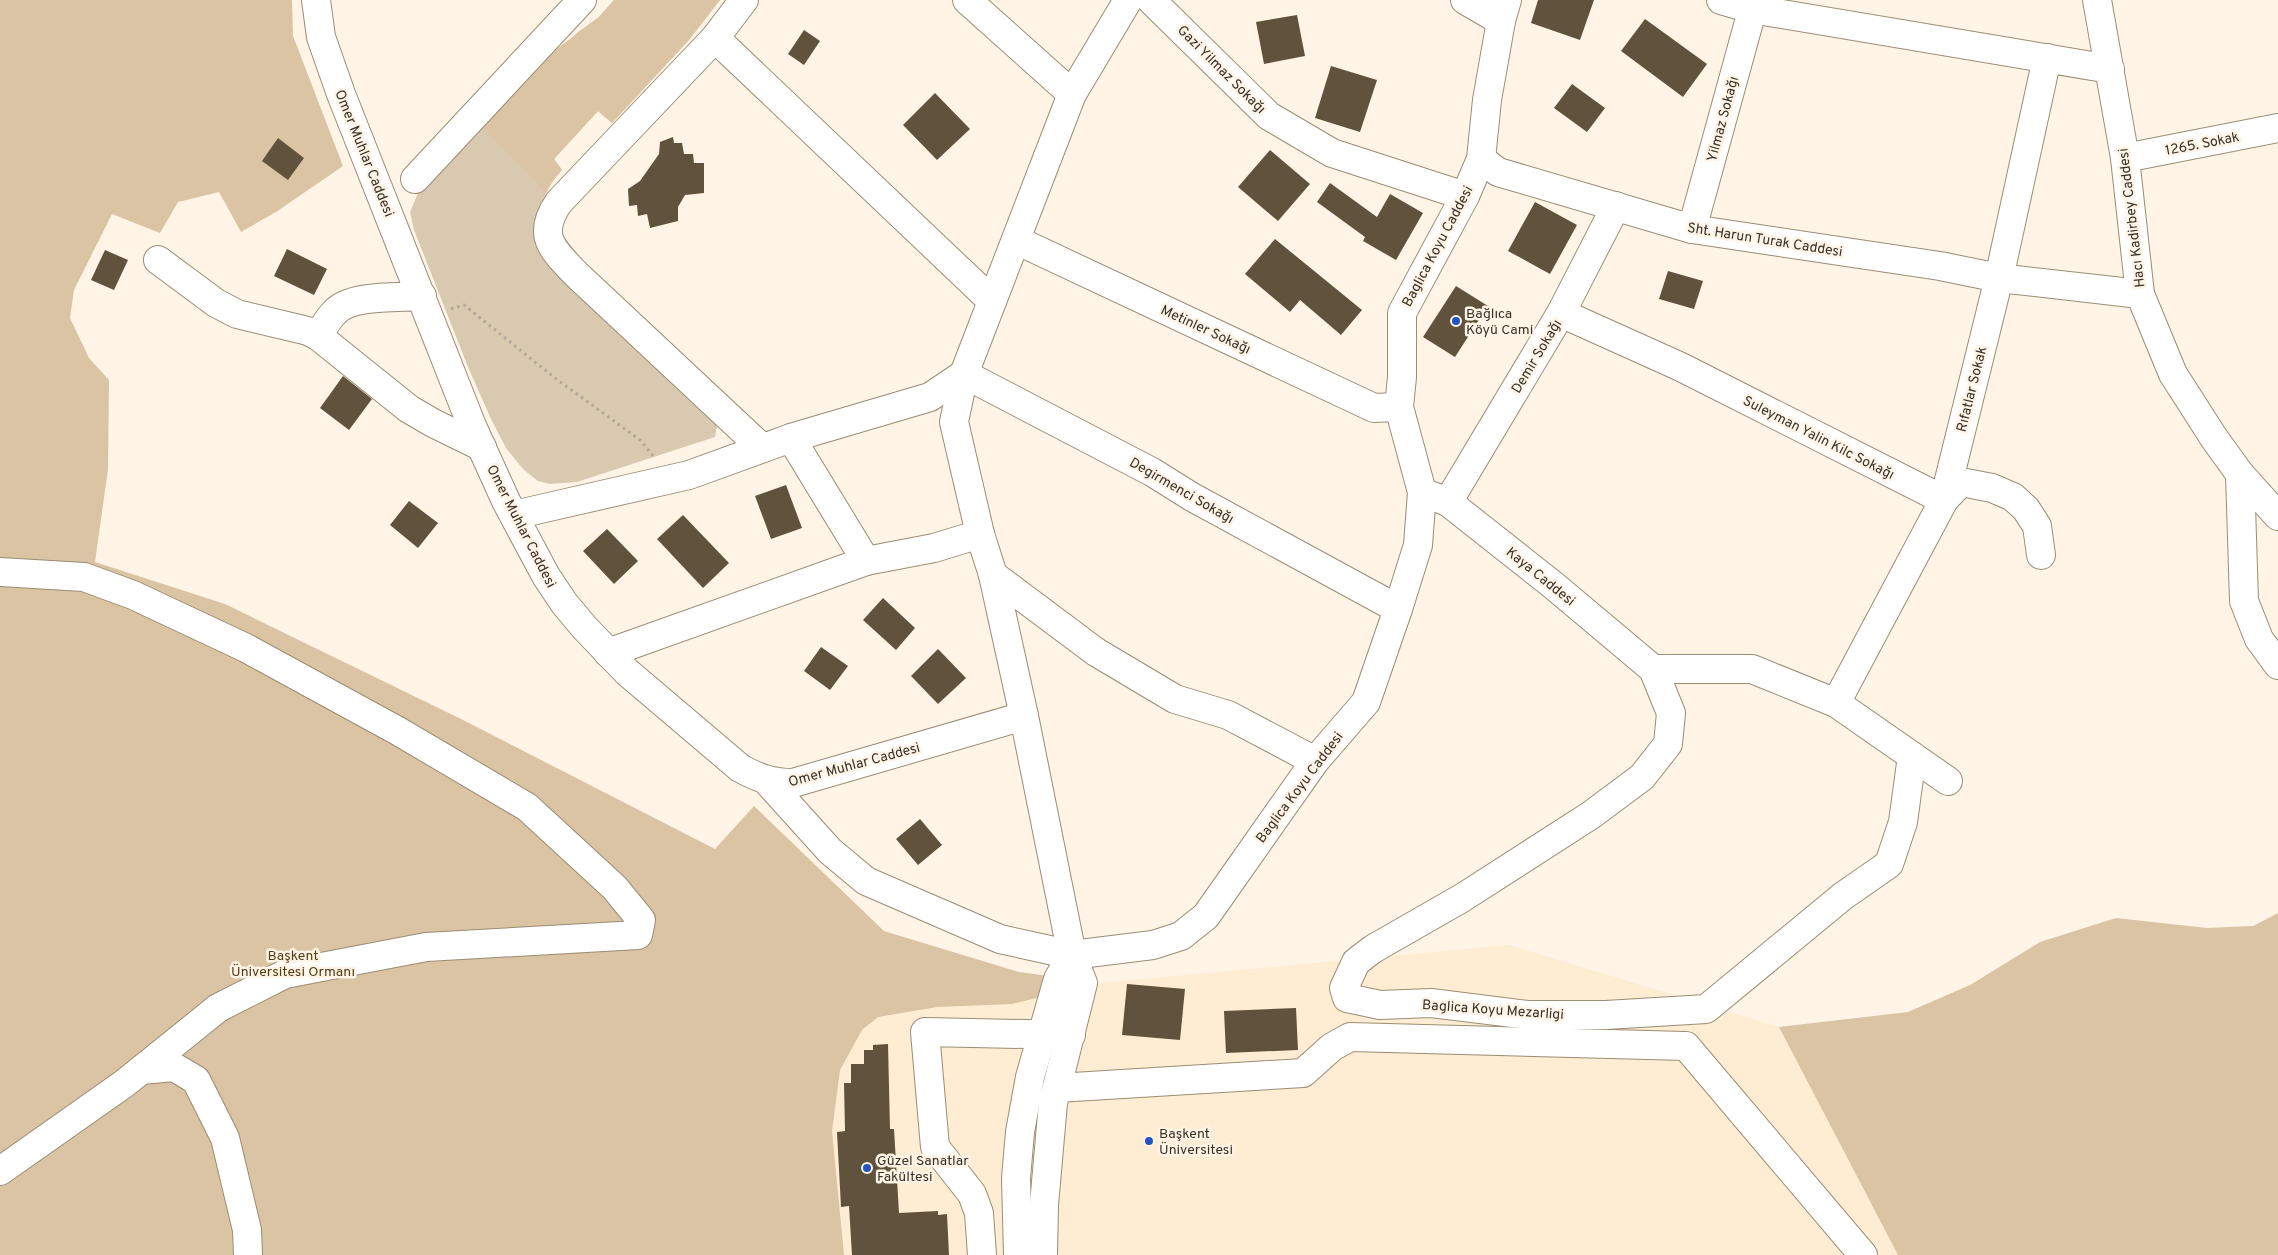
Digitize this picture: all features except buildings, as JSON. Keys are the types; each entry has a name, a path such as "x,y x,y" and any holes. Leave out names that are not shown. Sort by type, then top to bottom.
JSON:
{"street":[{"path":"415,180 582,0"},
{"path":"744,0 714,38 560,202 551,214 548,237 554,251 576,274 762,448"},
{"path":"967,0 1072,94"},
{"path":"1042,1255 1044,1205 1053,1103 1083,983 1072,955 1024,716 993,575 980,534 954,422 964,374 1072,94 1128,0"},
{"name":"Gazi Yilmaz Sokağı","path":"1151,0 1269,116 1332,153 1465,196"},
{"path":"1465,0 1504,10"},
{"path":"1721,0 1753,4 2110,69"},
{"name":"Hacı Kadirbey Caddesi","path":"2097,0 2125,158 2140,294 2174,374 2214,438 2240,474 2278,516"},
{"name":"Omer Muhlar Caddesi","path":"317,1 321,37 341,94 482,447 514,515 546,576 564,603 627,672 708,743 740,768 775,783 793,782 1024,716"},
{"name":"Yilmaz Sokağı","path":"1692,229 1753,4"},
{"name":"Baglica Koyu Caddesi","path":"766,780 830,851 866,881 1000,939 1072,955 1153,945 1181,936 1206,916 1315,761 1366,702 1398,609 1418,545 1422,492 1399,407 1402,377 1402,313 1465,196 1481,159 1487,100 1504,10"},
{"path":"714,38 992,301"},
{"name":"Rıfatlar Sokak","path":"1944,500 1999,278 2047,58"},
{"name":"1265. Sokak","path":"2125,158 2278,128"},
{"name":"Sht. Harun Turak Caddesi","path":"1481,159 1498,172 1692,229 1940,266 1999,278 2140,294"},
{"name":"Demir Sokağı","path":"1448,502 1561,313 1616,206"},
{"name":"Metinler Sokağı","path":"1016,240 1374,408 1399,407"},
{"path":"158,260 216,304 237,314 308,331 318,336 409,408 432,423 482,447"},
{"path":"318,336 334,312 349,303 372,299 425,306"},
{"name":"Suleyman Yalin Kilc Sokağı","path":"1561,313 1681,367 1944,500"},
{"path":"514,515 689,475 791,438 930,396 964,374"},
{"name":"Degirmenci Sokağı","path":"964,374 1152,472 1192,496 1398,609"},
{"path":"791,438 826,499 866,561"},
{"path":"2240,474 2244,601 2259,639 2278,665"},
{"path":"1836,703 1944,500 1961,482 1992,488 2013,496 2026,509 2037,526 2041,555"},
{"name":"Kaya Caddesi","path":"1422,492 1448,502 1653,669"},
{"path":"608,652 866,561 934,548 980,534"},
{"path":"0,572 84,576 134,596 246,648 398,731 527,807 615,888 641,920 638,935 426,947 285,974 218,1008 141,1070 0,1171"},
{"path":"993,575 1096,652 1176,699 1228,715 1315,761"},
{"path":"1653,669 1752,669 1836,703 1948,781"},
{"name":"Baglica Koyu Mezarligi","path":"1653,669 1671,713 1668,744 1642,777 1591,815 1502,872 1373,949 1356,962 1344,988 1347,998 1380,1005 1431,1003 1528,1014 1606,1015 1706,1009 1842,896 1889,864 1903,822 1912,756"},
{"path":"1018,1255 1016,1178 1020,1132 1030,1077 1041,1034 1058,979 1072,955"},
{"path":"982,1255 979,1213 972,1194 935,1147 926,1032 1071,1036"},
{"path":"1057,1088 1303,1073 1332,1047 1350,1037 1686,1046 1863,1255"},
{"path":"141,1070 174,1066 196,1080 225,1138 247,1230 248,1255"}],"path":[{"path":"425,306 464,306 554,378 640,440 673,479"}],"shaded area":[{"path":"614,0 720,0 688,41 612,123 598,111 554,159 562,170 546,194 536,221 719,415 715,437 577,482 550,484 538,481 523,469 506,448 491,419 468,367 414,230 410,212 422,184 578,32 599,17"},
{"name":"Başkent Üniversitesi","path":"1509,945 1779,1027 1898,1255 277,1255 648,1025"}],"green space":[{"name":"Başkent Üniversitesi Ormanı","path":"0,0 292,0 293,36 343,166 276,212 241,232 219,192 178,202 160,233 112,214 74,290 70,318 89,358 109,380 108,469 95,562 225,604 459,718 715,849 754,806 884,931 1019,972 1048,976 1041,997 1012,1004 937,1007 878,1017 862,1030 840,1070 832,1131 844,1255 0,1255"},
{"path":"614,0 720,0 688,41 612,123 598,111 554,159 562,170 551,182 546,193 481,126 550,54 599,17"},
{"path":"2278,913 2278,1255 1898,1255 1779,1027 1908,1012 1970,985 2040,942 2116,918 2207,928 2253,926"}],"place":[{"name":"Bağlıca Köyü Cami","path":"1456,321"},
{"name":"Başkent Üniversitesi","path":"1149,1141"},
{"name":"Güzel Sanatlar Fakültesi","path":"867,1168"}]}
